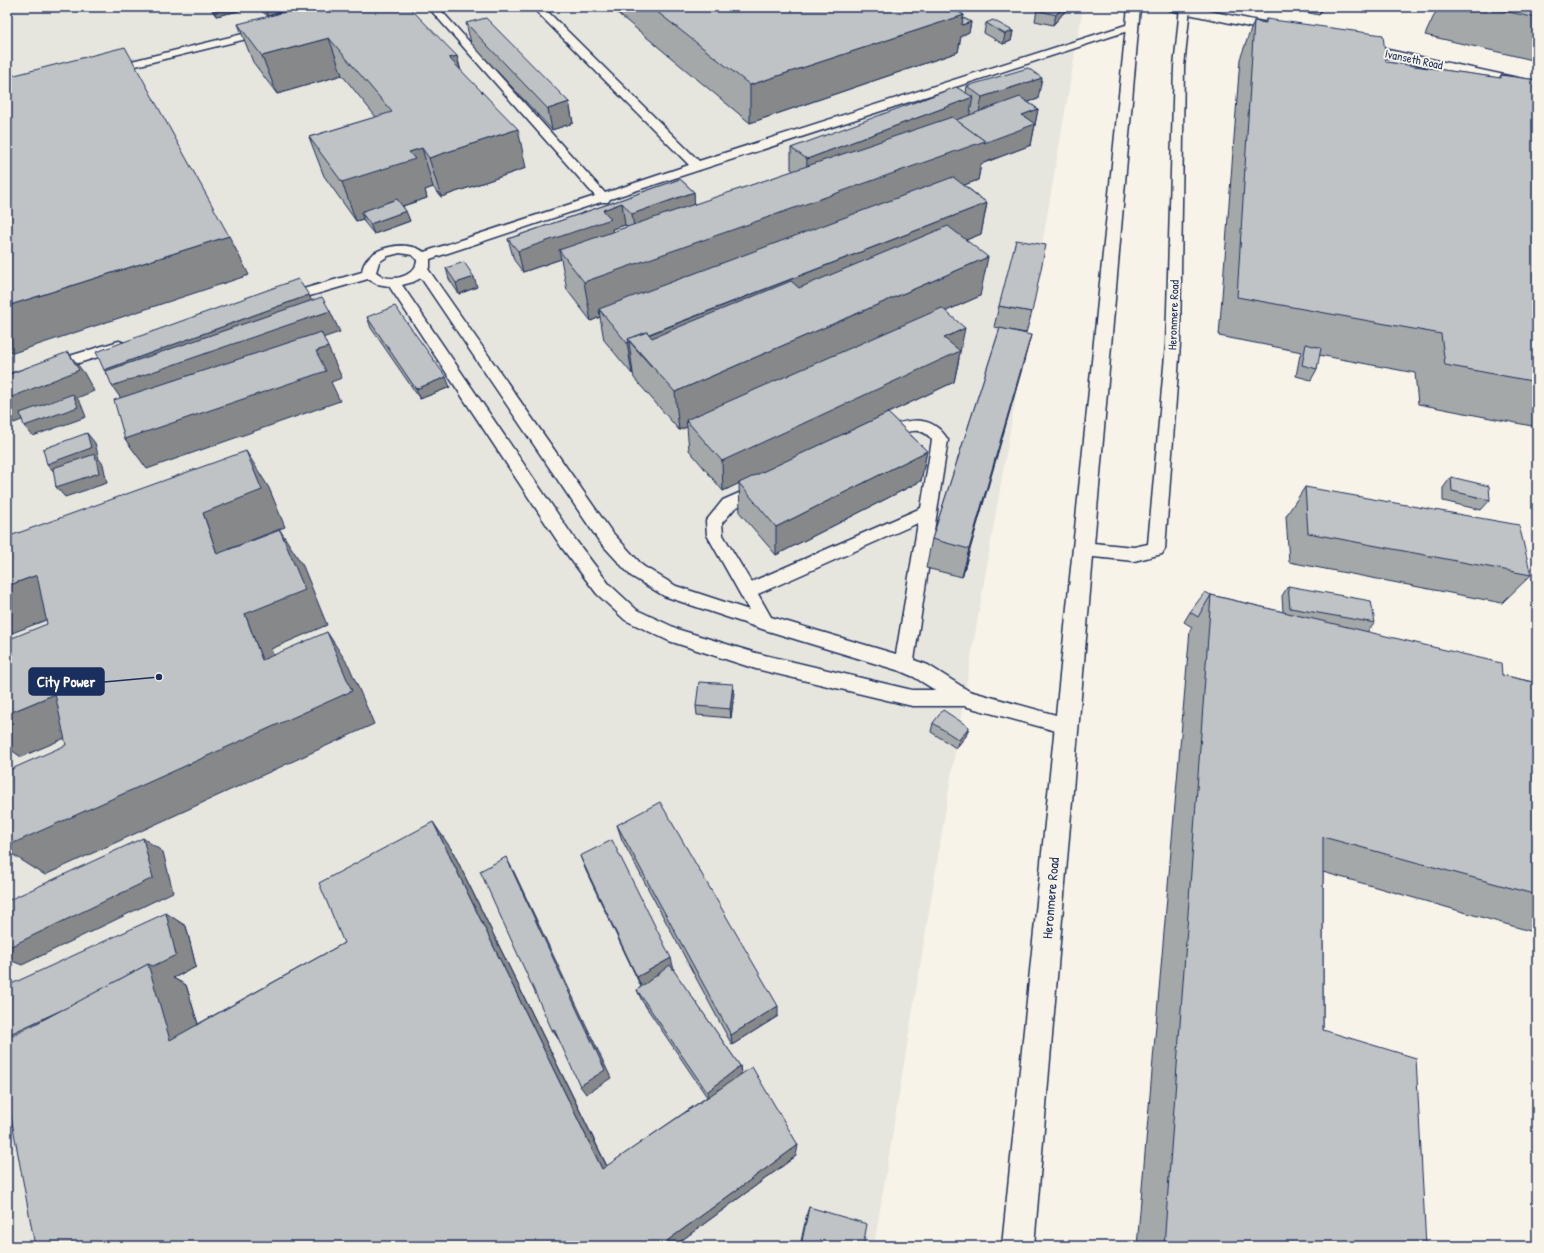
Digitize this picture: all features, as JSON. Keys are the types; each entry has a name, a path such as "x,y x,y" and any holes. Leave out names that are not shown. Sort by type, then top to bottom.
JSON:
{"street":[{"path":"1182,8 1292,33"},
{"name":"Heronmere Road","path":"1018,1246 1134,17"},
{"name":"Ivanseth Road","path":"1346,44 1537,86"}],"lane":[{"path":"434,7 604,198"},
{"path":"537,7 697,166"},
{"name":"Heronmere Road","path":"1083,549 1134,554 1156,549 1173,344 1179,68 1182,8"},
{"path":"369,274 375,279 394,283 405,281 415,276 423,264 604,198 1134,17"},
{"path":"100,71 276,29"},
{"path":"369,274 369,268 372,261 379,255 388,251 400,249 419,253 423,264 605,536 636,571 670,591 765,623 904,664 921,671 964,698"},
{"path":"272,302 369,274"},
{"path":"394,283 568,543 603,589 631,615 675,636 756,661 912,698 964,698 1067,726"},
{"path":"7,380 129,343"},
{"path":"863,444 898,428 916,426 932,430 940,440 904,664"},
{"path":"765,623 715,536 714,521 729,504 778,482"},
{"path":"747,591 928,512"}],"shaded area":[{"path":"7,7 1083,7 964,698 874,1246 7,1246"}],"building":[{"path":"305,7 409,7 457,56 449,58 518,129 429,158 422,148 409,152 415,159 342,182 309,137 392,112 329,38 262,56 238,24"},
{"path":"651,7 950,7 964,15 750,85"},
{"path":"1040,7 1062,7 1056,15 1037,10"},
{"path":"1485,7 1537,7 1537,18"},
{"path":"486,18 569,102 548,109 466,23"},
{"path":"963,18 971,22 962,25"},
{"path":"1266,19 1383,35 1386,62 1501,78 1501,75 1537,80 1537,382 1445,365 1441,334 1237,297 1254,21 1266,23"},
{"path":"993,20 1013,31 1005,34 986,23"},
{"path":"125,47 229,236 7,306 7,77"},
{"path":"1028,68 1042,78 982,97 967,86"},
{"path":"956,87 973,97 807,159 791,148"},
{"path":"1020,97 1038,109 1022,115 1035,124 984,143 985,141 956,120"},
{"path":"952,117 985,141 584,282 559,250"},
{"path":"953,177 987,203 649,334 647,332 628,339 629,342 627,343 599,309"},
{"path":"680,179 694,192 632,214 622,203 603,210 611,219 518,251 508,239"},
{"path":"397,199 406,211 370,224 361,212"},
{"path":"948,226 988,257 675,392 628,339 647,332 652,338 791,281 799,288"},
{"path":"1016,240 1046,245 1032,312 999,306"},
{"path":"464,262 474,277 456,283 446,268"},
{"path":"298,279 309,295 104,370 96,352"},
{"path":"322,297 330,311 112,386 106,371"},
{"path":"395,306 446,377 416,389 367,317"},
{"path":"942,308 965,328 944,338 960,351 722,461 686,420"},
{"path":"1000,328 1031,335 969,549 932,539"},
{"path":"321,332 328,347 316,351 326,371 125,439 114,400"},
{"path":"1306,344 1321,348 1317,369 1302,365"},
{"path":"68,352 79,370 7,399 7,375"},
{"path":"73,394 78,407 24,426 20,413"},
{"path":"888,413 927,451 776,527 739,483"},
{"path":"87,433 91,448 47,464 43,449"},
{"path":"246,451 262,490 203,513 217,554 280,530 305,590 245,614 262,660 327,632 352,691 7,846 7,771 66,745 55,694 7,714 7,640 47,624 37,575 7,586 7,537"},
{"path":"95,454 99,473 56,487 53,468"},
{"path":"1451,477 1489,486 1490,500 1452,491"},
{"path":"1305,487 1519,525 1531,575 1308,533"},
{"path":"1288,586 1371,601 1375,623 1290,608"},
{"path":"1205,592 1211,595 1198,617 1190,612"},
{"path":"1211,595 1501,663 1502,675 1537,683 1537,895 1323,837 1323,1030 1416,1058 1426,1246 1164,1246"},
{"path":"699,682 733,684 730,709 696,706"},
{"path":"943,710 969,727 959,740 933,723"},
{"path":"660,802 778,1006 731,1035 617,825"},
{"path":"433,822 602,1169 752,1067 798,1145 660,1246 35,1246 7,1095 7,1039 148,964 170,1040 344,943 319,883"},
{"path":"143,838 153,878 7,948 7,901"},
{"path":"612,840 671,958 637,977 580,856"},
{"path":"506,857 605,1070 580,1086 554,1029 552,1030 480,871"},
{"path":"166,913 176,955 153,966 148,964 70,1006 8,1035 7,986"},
{"path":"670,965 740,1066 707,1092 637,990"},
{"path":"809,1207 867,1224 863,1246 801,1246"}],"place":[{"name":"City Power","path":"159,677"}]}
